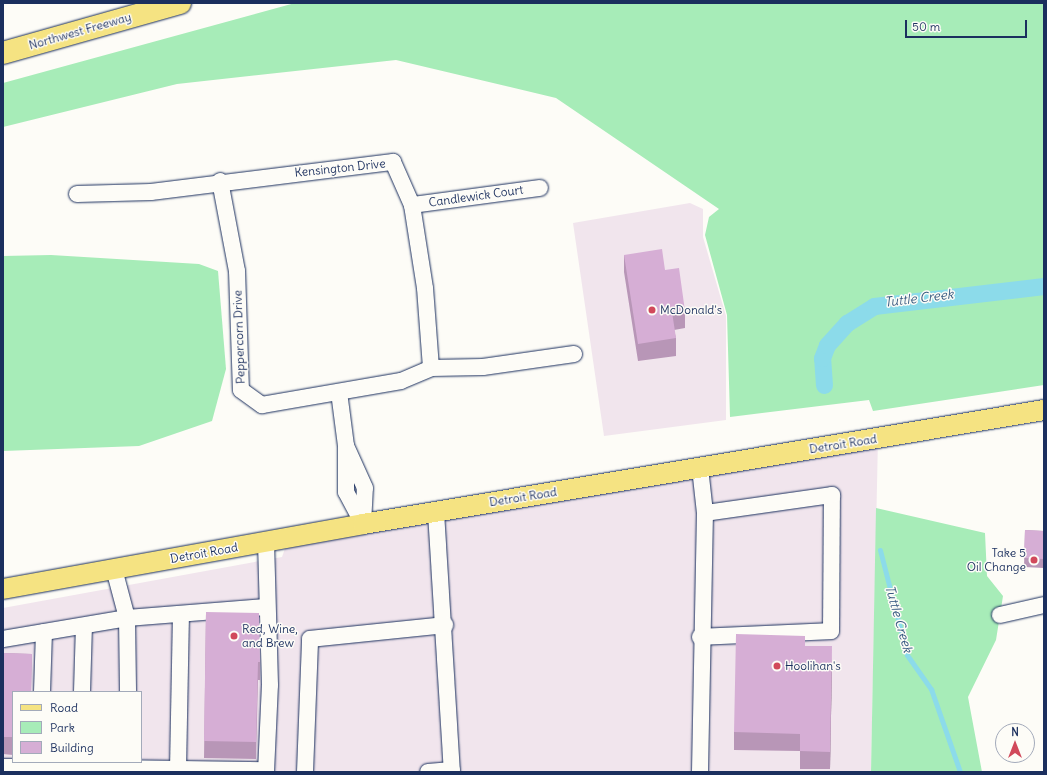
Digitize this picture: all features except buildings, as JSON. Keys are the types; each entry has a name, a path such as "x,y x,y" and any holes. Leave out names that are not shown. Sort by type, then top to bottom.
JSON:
{"highway":[{"name":"Northwest Freeway","path":"3,53 180,3"}],"main road":[{"name":"Detroit Road","path":"3,589 363,524 1044,410"}],"street":[{"name":"Kensington Drive","path":"77,194 151,192 220,181 393,162 412,205 425,288 431,368"},
{"name":"Peppercorn Drive","path":"220,181 237,271 241,390 262,405 401,381 431,368 483,366 574,354"},
{"name":"Candlewick Court","path":"412,205 540,188"},
{"path":"339,392 346,446 346,492 363,524"},
{"path":"700,468 705,513 700,637 700,772"},
{"path":"700,637 830,631 832,495 705,513"},
{"path":"428,772 452,771 445,625 436,512"},
{"path":"3,766 81,764 178,769 266,771 270,685 270,625 266,607 266,541"},
{"path":"114,569 127,618 128,691"},
{"path":"1000,615 1044,605"},
{"path":"3,639 127,618 266,607"},
{"path":"178,769 181,614"},
{"path":"305,772 310,639 445,625"},
{"path":"82,691 84,626"},
{"path":"42,691 44,632"}],"shaded area":[{"path":"690,203 703,209 703,237 726,316 726,420 604,436 573,223"},
{"path":"878,438 871,772 3,772 3,608 282,557 289,537"}],"green space":[{"path":"295,3 1044,3 1044,385 873,411 869,400 730,417 727,315 705,235 709,217 719,209 556,98 396,60 177,84 3,127 3,83"},
{"path":"51,255 199,264 218,271 226,369 212,421 139,446 3,451 3,256"},
{"path":"876,508 985,533 987,576 1003,596 996,640 968,697 982,772 871,772"}],"waterway":[{"name":"Tuttle Creek","path":"824,385 822,358 827,345 847,323 874,306 1044,286"},
{"name":"Tuttle Creek","path":"880,550 907,655 931,689 960,772"}],"place":[{"name":"McDonald's","path":"652,310"},
{"name":"Take 5 Oil Change","path":"1034,560"},
{"name":"Red, Wine, and Brew","path":"234,636"},
{"name":"Hoolihan's","path":"777,666"}]}
